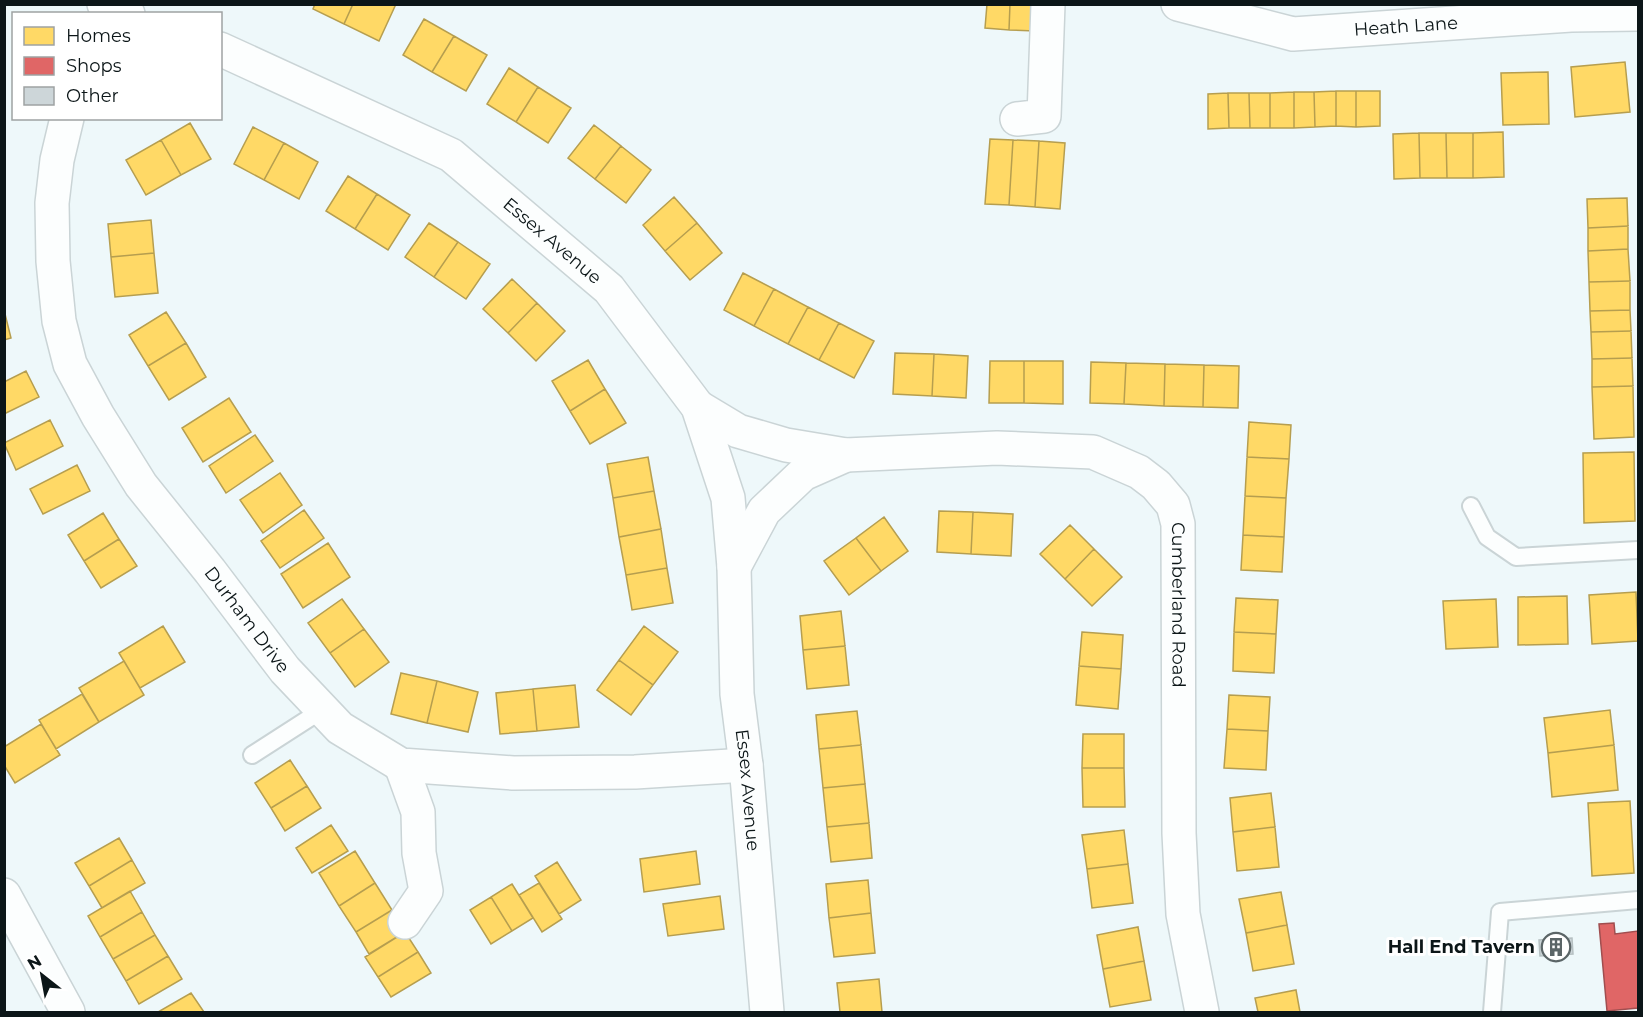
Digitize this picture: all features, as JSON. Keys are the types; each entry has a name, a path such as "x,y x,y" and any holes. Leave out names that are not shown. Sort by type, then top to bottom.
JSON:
{"street":[{"path":"103,4 123,12"},
{"path":"1017,119 1044,116 1048,4"},
{"name":"Heath Lane","path":"1178,4 1293,34 1571,15 1638,14"},
{"name":"Essex Avenue","path":"222,50 451,155 609,289 698,407 728,498 734,567 737,694 746,765 766,1012"},
{"name":"Durham Drive","path":"67,120 57,160 52,203 53,261 59,321 70,364 98,416 141,485 285,670 340,728 401,765 524,772 635,771 746,765"},
{"name":"Cumberland Road","path":"698,407 738,431 786,446 846,455 998,448 1093,452 1139,472 1156,485 1173,505 1178,524 1179,833 1182,902 1202,1012"},
{"name":"Cumberland Road","path":"764,511 803,474 846,455"},
{"name":"Essex Avenue","path":"734,567 764,511"},
{"path":"401,765 418,812 419,853 426,891 405,922"},
{"path":"4,895 68,1012"}],"lane":[{"path":"1471,506 1487,537 1516,557 1638,550"},
{"path":"252,755 322,710"},
{"path":"1492,1012 1500,912 1638,900"}],"building: Homes":[{"path":"315,4 353,4 344,24 313,9"},
{"path":"353,4 396,4 379,41 344,24"},
{"path":"987,4 1010,4 1009,30 985,28"},
{"path":"1010,4 1037,4 1035,31 1009,30"},
{"path":"424,19 454,36 432,72 403,55"},
{"path":"454,36 487,55 466,91 432,72"},
{"path":"1625,62 1630,112 1575,117 1571,67"},
{"path":"509,68 538,87 516,122 487,104"},
{"path":"1548,72 1549,124 1503,125 1501,73"},
{"path":"538,87 571,108 548,143 516,122"},
{"path":"1336,91 1356,91 1356,127 1336,126"},
{"path":"1336,91 1336,126 1315,127 1314,92"},
{"path":"1356,91 1380,91 1380,126 1356,127"},
{"path":"1294,92 1314,92 1315,127 1294,128"},
{"path":"1294,92 1294,128 1270,128 1270,93"},
{"path":"1228,93 1249,93 1250,128 1229,128"},
{"path":"1228,93 1229,128 1208,129 1208,94"},
{"path":"1249,93 1270,93 1270,128 1250,128"},
{"path":"190,123 211,159 181,175 161,140"},
{"path":"594,125 621,146 595,179 568,158"},
{"path":"253,127 284,143 264,180 234,164"},
{"path":"1503,132 1504,177 1473,178 1473,133"},
{"path":"1419,133 1420,178 1394,179 1393,134"},
{"path":"1419,133 1446,133 1447,178 1420,178"},
{"path":"1446,133 1473,133 1473,178 1447,178"},
{"path":"990,139 1013,140 1009,205 985,204"},
{"path":"161,140 181,175 146,195 126,160"},
{"path":"1013,140 1039,141 1035,207 1009,205"},
{"path":"1039,141 1065,143 1060,209 1035,207"},
{"path":"284,143 318,162 299,199 264,180"},
{"path":"621,146 651,170 626,203 595,179"},
{"path":"348,176 377,194 355,229 326,211"},
{"path":"377,194 410,215 388,250 355,229"},
{"path":"674,197 697,223 665,251 643,225"},
{"path":"1627,198 1628,226 1588,228 1587,199"},
{"path":"151,220 154,253 111,257 108,224"},
{"path":"429,223 458,242 434,277 405,257"},
{"path":"697,223 722,253 690,280 665,251"},
{"path":"1628,226 1628,249 1588,251 1588,228"},
{"path":"458,242 490,264 466,299 434,277"},
{"path":"1628,249 1630,281 1589,282 1588,251"},
{"path":"154,253 158,293 115,297 111,257"},
{"path":"743,273 774,289 754,326 724,310"},
{"path":"512,279 537,303 508,333 483,309"},
{"path":"1630,281 1630,310 1590,311 1589,282"},
{"path":"774,289 808,307 788,344 754,326"},
{"path":"537,303 565,331 536,361 508,333"},
{"path":"808,307 839,323 819,360 788,344"},
{"path":"4,310 11,338 4,340"},
{"path":"1630,310 1631,331 1591,332 1590,311"},
{"path":"166,312 186,343 148,366 129,335"},
{"path":"839,323 874,341 854,378 819,360"},
{"path":"1631,331 1632,358 1592,359 1591,332"},
{"path":"186,343 206,377 169,400 148,366"},
{"path":"895,353 934,354 932,396 893,394"},
{"path":"934,354 968,356 966,398 932,396"},
{"path":"1632,358 1633,386 1592,387 1592,359"},
{"path":"588,360 605,389 570,411 552,381"},
{"path":"990,361 1024,361 1024,403 989,403"},
{"path":"1024,361 1063,361 1063,404 1024,403"},
{"path":"1091,362 1126,363 1124,404 1090,403"},
{"path":"1126,363 1165,364 1164,406 1124,404"},
{"path":"1165,364 1204,365 1203,407 1164,406"},
{"path":"1204,365 1239,366 1238,408 1203,407"},
{"path":"26,371 39,397 4,414 4,382"},
{"path":"1633,386 1634,437 1594,439 1592,387"},
{"path":"605,389 626,423 590,444 570,411"},
{"path":"229,398 251,432 203,462 182,428"},
{"path":"50,420 63,446 16,470 4,443"},
{"path":"1249,422 1291,425 1289,459 1247,457"},
{"path":"255,435 273,461 226,493 209,466"},
{"path":"1634,452 1635,521 1584,523 1583,453"},
{"path":"648,457 654,491 613,498 607,464"},
{"path":"1247,457 1289,459 1286,498 1245,496"},
{"path":"77,465 90,491 43,514 30,489"},
{"path":"280,473 302,505 263,533 240,500"},
{"path":"654,491 661,529 619,537 613,498"},
{"path":"1245,496 1286,498 1284,537 1243,535"},
{"path":"304,510 324,538 280,568 261,541"},
{"path":"939,511 973,512 971,554 937,552"},
{"path":"973,512 1013,514 1011,556 971,554"},
{"path":"103,513 119,539 84,561 68,535"},
{"path":"884,517 908,551 881,571 856,538"},
{"path":"1070,525 1094,549 1065,579 1040,554"},
{"path":"661,529 667,568 626,575 619,537"},
{"path":"1243,535 1284,537 1282,572 1241,570"},
{"path":"856,538 881,571 849,595 824,561"},
{"path":"119,539 137,566 101,588 84,561"},
{"path":"328,543 350,577 303,608 281,574"},
{"path":"1094,549 1122,577 1092,606 1065,579"},
{"path":"667,568 673,603 632,610 626,575"},
{"path":"1636,592 1638,641 1592,644 1589,595"},
{"path":"1567,596 1568,644 1518,645 1518,597"},
{"path":"1236,598 1278,600 1276,634 1234,632"},
{"path":"342,599 364,629 330,653 308,623"},
{"path":"1496,599 1498,647 1446,649 1443,601"},
{"path":"841,611 845,646 803,650 800,616"},
{"path":"163,626 185,662 140,688 119,653"},
{"path":"644,626 678,652 653,685 619,660"},
{"path":"364,629 389,662 355,687 330,653"},
{"path":"1082,632 1123,635 1121,669 1079,666"},
{"path":"1234,632 1276,634 1274,673 1233,671"},
{"path":"845,646 849,685 807,689 803,650"},
{"path":"619,660 653,685 631,715 597,690"},
{"path":"124,661 144,695 99,722 79,688"},
{"path":"1079,666 1121,669 1118,709 1076,705"},
{"path":"401,673 437,681 427,723 391,714"},
{"path":"437,681 478,692 468,732 427,723"},
{"path":"575,685 579,727 537,731 533,689"},
{"path":"533,689 537,731 500,734 496,693"},
{"path":"82,694 99,722 56,749 39,720"},
{"path":"1229,695 1270,697 1268,731 1227,729"},
{"path":"1610,710 1614,745 1548,753 1544,718"},
{"path":"857,711 861,745 819,749 816,715"},
{"path":"41,724 60,755 15,783 4,765 4,747"},
{"path":"1227,729 1268,731 1266,770 1224,768"},
{"path":"1083,734 1124,734 1124,768 1082,768"},
{"path":"861,745 865,784 823,788 819,749"},
{"path":"1614,745 1618,790 1552,797 1548,753"},
{"path":"290,760 307,786 271,808 255,783"},
{"path":"1082,768 1124,768 1125,807 1083,807"},
{"path":"865,784 869,823 827,827 823,788"},
{"path":"307,786 321,808 285,831 271,808"},
{"path":"1271,793 1275,827 1233,832 1230,798"},
{"path":"1630,801 1634,873 1592,876 1588,803"},
{"path":"869,823 872,858 831,862 827,827"},
{"path":"331,825 348,851 312,873 296,848"},
{"path":"1275,827 1279,867 1237,871 1233,832"},
{"path":"1124,830 1128,864 1087,869 1082,835"},
{"path":"119,838 132,860 89,886 75,863"},
{"path":"355,851 375,883 339,906 319,873"},
{"path":"696,851 700,884 644,892 640,859"},
{"path":"132,860 145,883 102,908 89,886"},
{"path":"557,862 581,900 559,914 535,876"},
{"path":"1128,864 1133,903 1092,908 1087,869"},
{"path":"868,880 871,913 829,918 826,884"},
{"path":"375,883 392,910 356,932 339,906"},
{"path":"539,883 562,919 542,932 519,895"},
{"path":"512,884 533,918 512,931 491,897"},
{"path":"130,891 142,912 100,937 88,916"},
{"path":"1281,892 1287,925 1246,933 1239,899"},
{"path":"720,896 724,929 668,936 663,904"},
{"path":"491,897 512,931 491,944 470,910"},
{"path":"392,910 405,932 369,954 356,932"},
{"path":"142,912 155,935 113,959 100,937"},
{"path":"871,913 875,953 834,957 829,918"},
{"path":"1287,925 1294,964 1253,971 1246,933"},
{"path":"1138,927 1144,961 1103,969 1097,935"},
{"path":"405,932 418,952 378,977 365,957"},
{"path":"155,935 168,956 126,981 113,959"},
{"path":"418,952 431,973 391,997 378,977"},
{"path":"168,956 182,979 139,1004 126,981"},
{"path":"1144,961 1151,1000 1110,1007 1103,969"},
{"path":"879,979 882,1012 840,1012 837,983"},
{"path":"1296,990 1300,1012 1258,1012 1255,998"},
{"path":"191,993 204,1012 158,1012"}],"building: Shops":[{"path":"1614,923 1615,934 1638,931 1638,1008 1607,1011 1599,924"}],"building: Other":[{"name":"Hall End Tavern","path":"1572,938 1573,954 1540,956 1539,940"}],"place":[{"name":"Hall End Tavern","path":"1556,947"}]}
